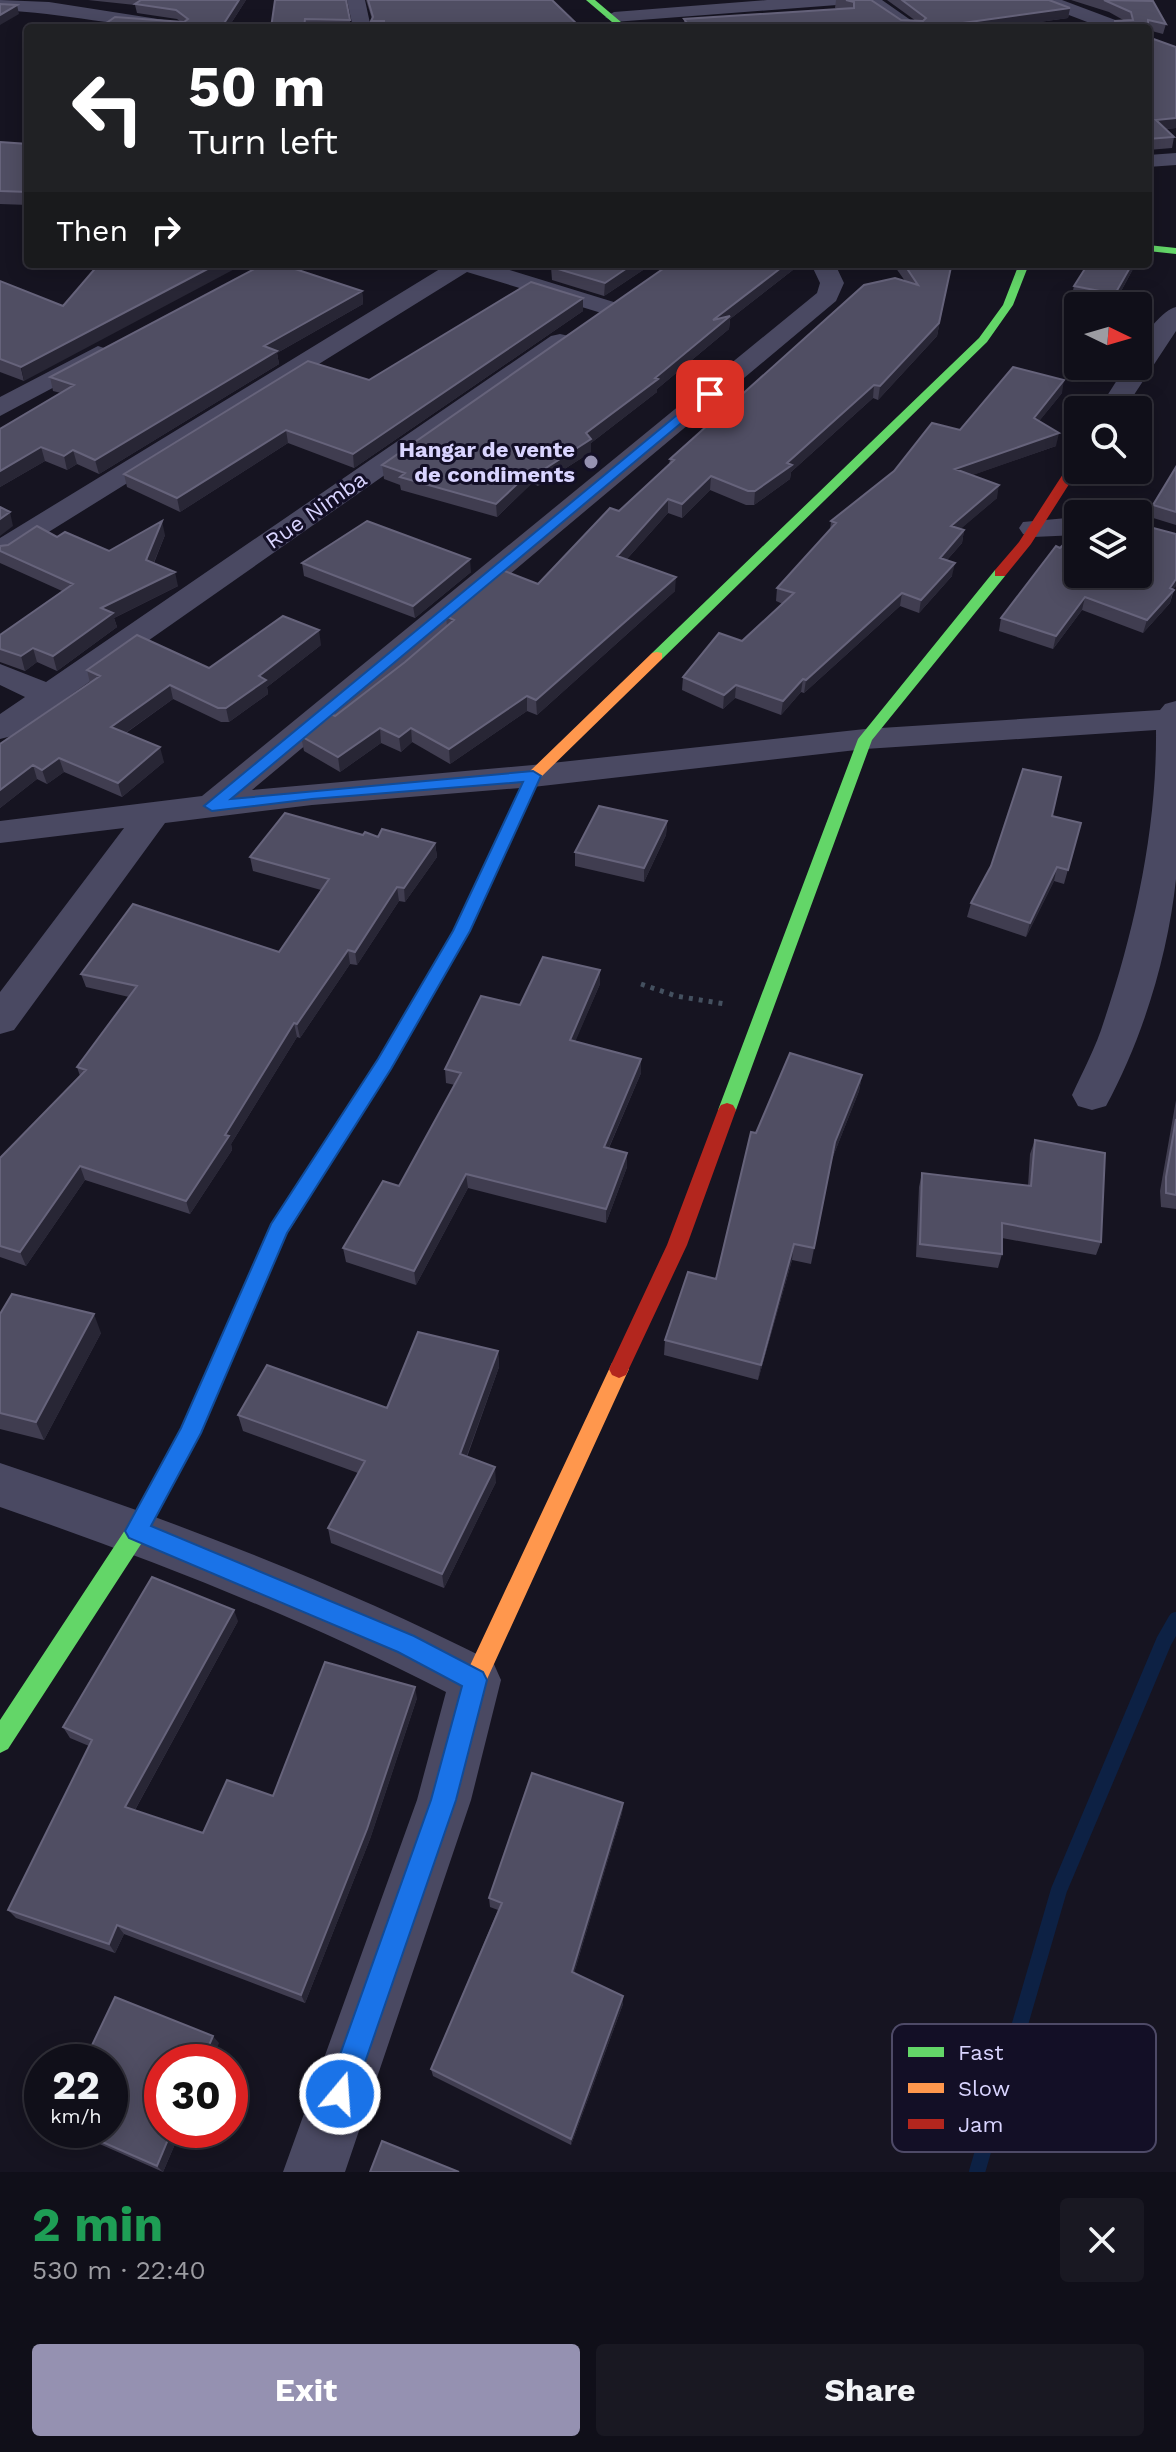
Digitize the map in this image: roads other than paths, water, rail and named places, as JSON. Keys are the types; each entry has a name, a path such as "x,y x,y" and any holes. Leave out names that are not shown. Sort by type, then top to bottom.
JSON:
{"street":[{"path":"356,0 361,24"},
{"path":"590,0 619,22 645,14 837,0"},
{"path":"870,0 907,24"},
{"path":"1046,0 1109,24"},
{"path":"0,5 49,7 153,24"},
{"path":"645,14 701,24"},
{"path":"1152,161 1176,159"},
{"path":"1152,248 1176,251"},
{"path":"0,550 458,268"},
{"path":"478,268 608,308"},
{"path":"212,806 828,296 832,283 825,268"},
{"path":"0,1741 137,1531 190,1433 278,1230 384,1064 462,931 533,776 983,340 1008,305 1022,268"},
{"name":"Rue Nimba","path":"0,729 634,290"},
{"path":"1120,396 1176,314"},
{"path":"6,399 117,344"},
{"path":"314,2172 444,1800 475,1680 677,1245 865,739 1033,528 1064,481"},
{"path":"1033,528 1064,527"},
{"path":"0,673 48,695"},
{"path":"0,832 312,794 533,776 865,739 1175,716 1165,838 1149,929 1123,1024 1092,1095"},
{"path":"0,1020 154,813"},
{"path":"0,1485 137,1531 406,1644 475,1680"}],"waterway":[{"path":"1020,2024 1059,1890 1164,1641 1176,1620"},
{"path":"977,2172 983,2152"}],"place":[{"name":"Hangar de vente de condiments","path":"591,462"}]}
